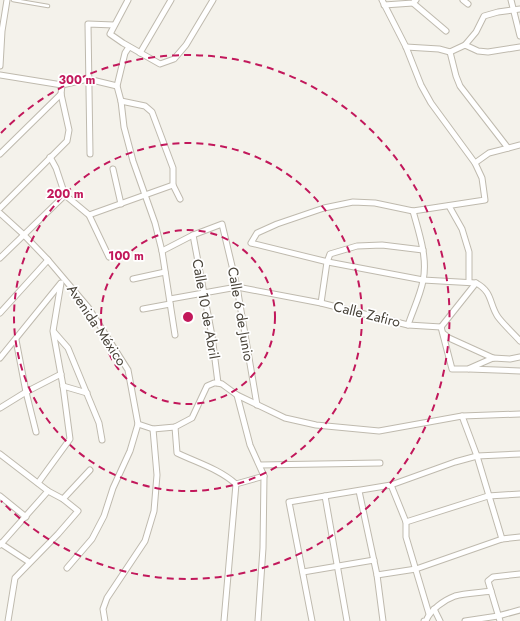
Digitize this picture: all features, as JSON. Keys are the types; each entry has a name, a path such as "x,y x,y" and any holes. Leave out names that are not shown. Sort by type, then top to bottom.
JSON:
{"street":[{"path":"0,66 2,31 7,0"},
{"path":"128,0 110,34 129,47 160,64 174,59 186,45 213,0"},
{"path":"140,53 171,0"},
{"path":"463,0 468,4"},
{"path":"511,0 520,36"},
{"path":"446,31 415,2 383,2 406,47 421,85 431,103 475,164 482,178 485,200 413,211 375,202 353,202 324,208 277,224 257,233 251,243 327,262 423,280 476,283 484,287 492,300 497,316 520,341"},
{"path":"406,47 439,49 450,52 465,45 476,32 484,16 498,12 520,9"},
{"path":"90,154 88,24 114,25"},
{"path":"465,45 478,51 488,52 520,47"},
{"path":"129,47 125,54 117,86 121,101 124,127 133,161 155,223 162,251 175,335"},
{"path":"450,52 460,86 508,148"},
{"path":"0,75 62,85 88,79 117,86"},
{"path":"0,208 50,157 67,142 69,130 62,94 62,85"},
{"path":"0,154 62,94"},
{"path":"121,101 145,106 152,112 173,168 173,185 180,199"},
{"path":"475,164 489,153 520,145"},
{"path":"50,157 56,168 65,195 89,215 109,257"},
{"path":"113,169 121,204"},
{"path":"89,215 173,185"},
{"path":"0,258 23,234 65,195"},
{"path":"449,206 462,230 469,252 469,282"},
{"path":"408,325 423,280 423,250 413,211"},
{"name":"Avenida México","path":"0,213 48,260 63,281 88,306 128,370 138,424"},
{"name":"Calle 6 de Junio","path":"193,235 222,224 237,287 257,405"},
{"path":"162,251 193,235"},
{"name":"Calle 10 de Abril","path":"193,235 212,336 218,383"},
{"path":"321,302 327,262 330,254 357,246 382,245 423,250"},
{"path":"0,313 48,260"},
{"path":"133,279 165,272"},
{"path":"38,483 70,440 63,386 53,331 63,281"},
{"path":"0,358 16,340 40,307 63,281"},
{"path":"476,283 441,328 444,334 452,369 520,371"},
{"path":"143,310 170,301 237,287"},
{"name":"Calle Zafiro","path":"237,287 321,302 408,325 441,328"},
{"path":"53,331 68,348 99,423 102,440"},
{"path":"444,334 449,338 493,358 510,359 520,357"},
{"path":"16,340 26,392 36,432"},
{"path":"468,369 493,358"},
{"path":"0,408 26,392 61,374"},
{"path":"67,568 92,539 104,516 113,488 130,451 138,424 153,429 175,427 192,418 207,386 214,383 222,384 237,395 285,418 316,425 379,432 462,416 520,414"},
{"path":"63,386 87,393"},
{"path":"237,395 250,445 264,476 263,548 258,621"},
{"path":"462,416 477,456 502,539"},
{"path":"175,427 177,453 226,475 236,484"},
{"path":"105,621 104,610 107,598 144,541 154,511 157,475 153,429"},
{"path":"0,454 48,491 63,499 78,511 15,578 8,621"},
{"path":"312,621 289,502 391,485 455,462 477,456 520,454"},
{"path":"260,465 380,464"},
{"path":"63,499 90,470"},
{"path":"236,484 264,476"},
{"path":"224,621 236,484"},
{"path":"391,485 406,522 406,537 429,614"},
{"path":"29,562 0,544 48,491"},
{"path":"360,491 377,575 383,621"},
{"path":"406,522 488,496 520,494"},
{"path":"0,496 26,517"},
{"path":"325,496 347,621"},
{"path":"377,575 416,570 502,539 520,537"},
{"path":"303,572 374,560"},
{"path":"499,618 488,581 493,577 520,574"},
{"path":"426,621 429,614 434,609 455,596 491,591"},
{"path":"434,609 440,621"},
{"path":"465,621 499,618 520,610"}],"lane":[{"path":"13,0 48,6"}]}
